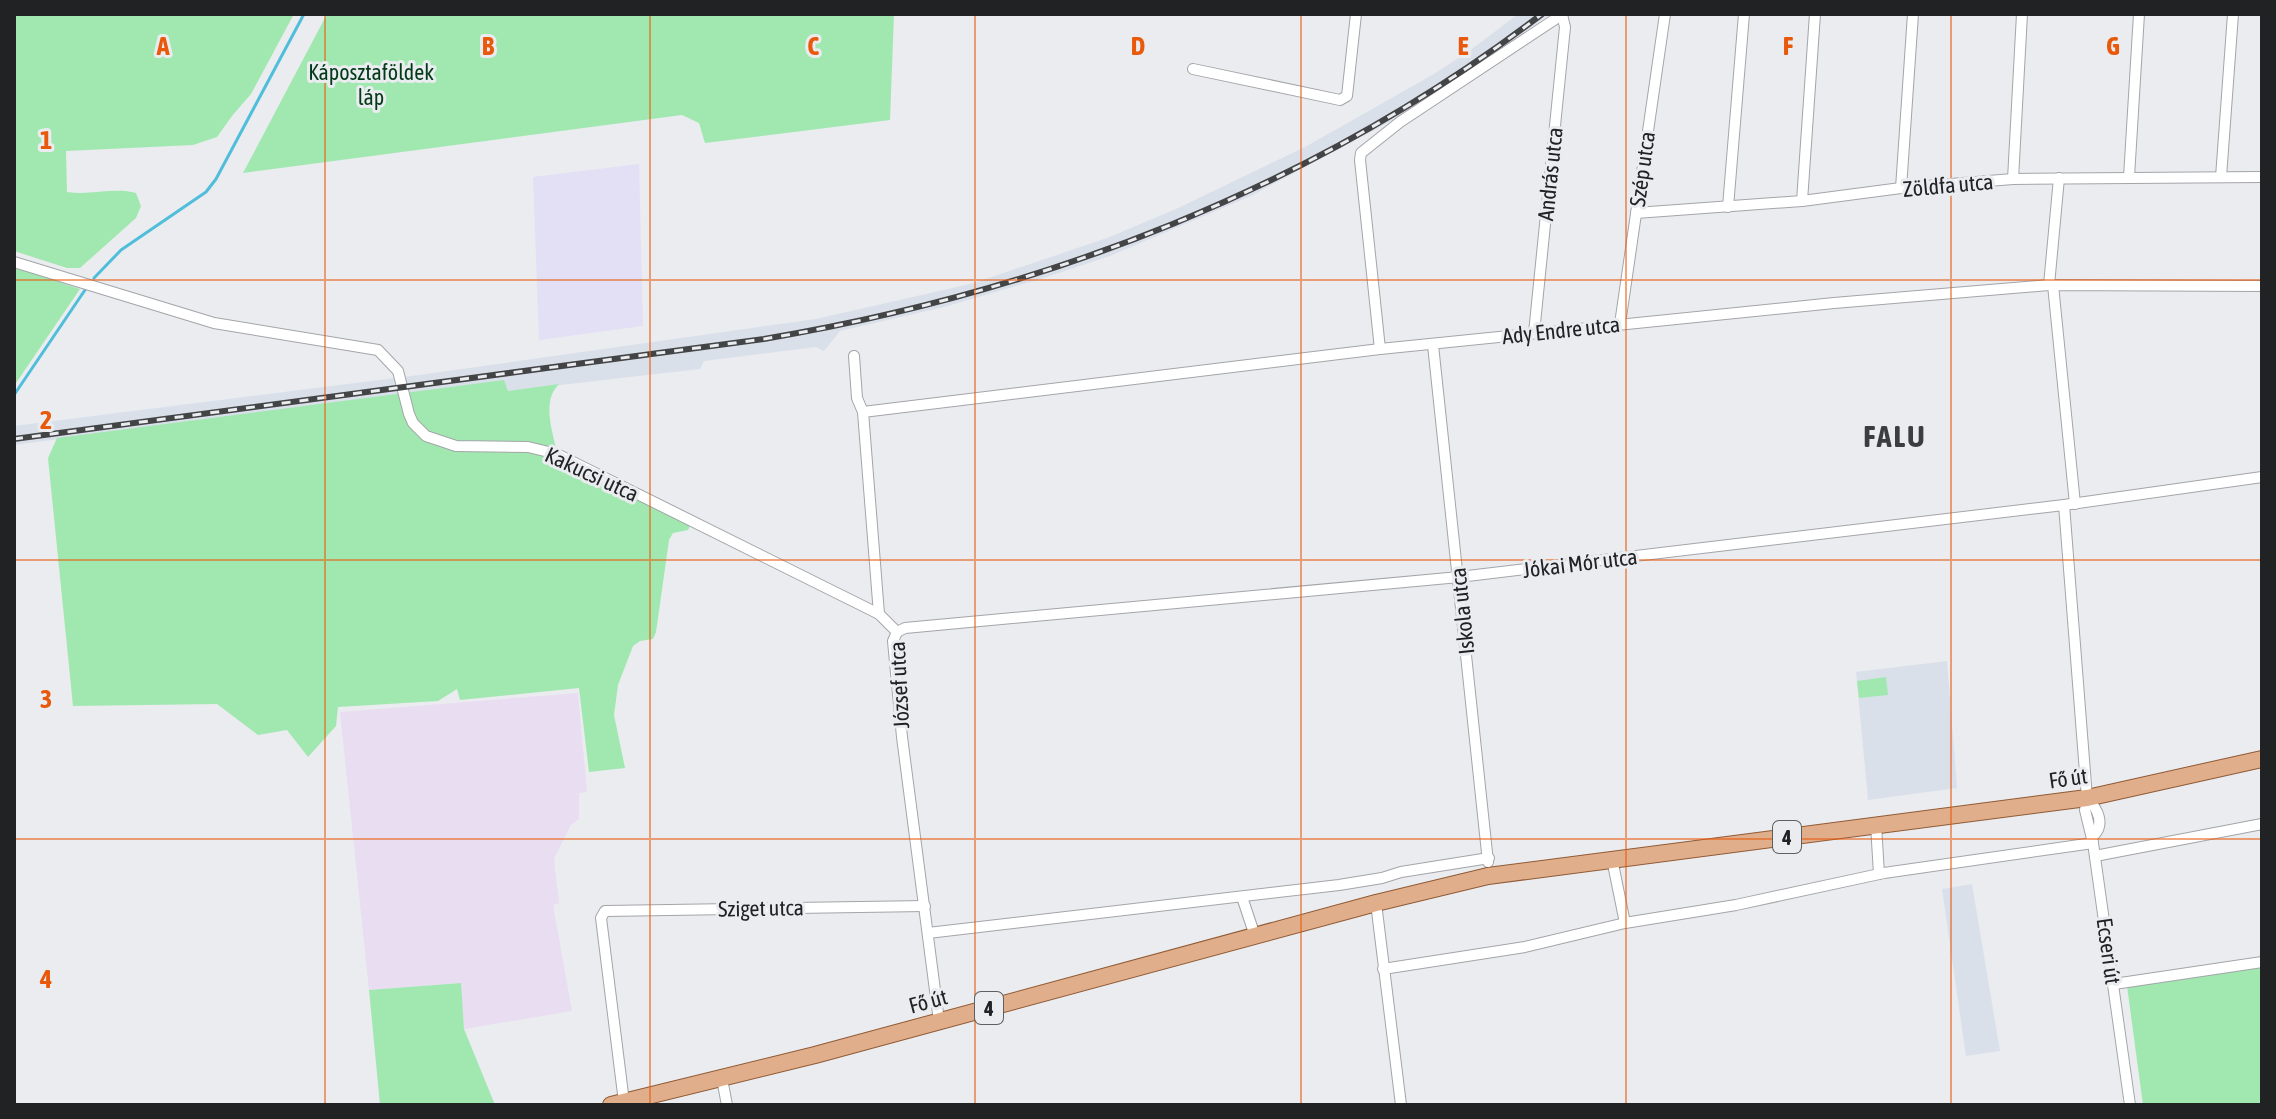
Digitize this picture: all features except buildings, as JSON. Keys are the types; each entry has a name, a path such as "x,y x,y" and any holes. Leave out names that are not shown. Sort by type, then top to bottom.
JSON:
{"main road":[{"name":"Fő út","path":"618,1104 1488,876 2087,798 2262,759"}],"street":[{"path":"1193,69 1340,100 1347,96 1356,14"},
{"name":"Szép utca","path":"1620,324 1665,14"},
{"path":"1728,207 1744,14"},
{"path":"1802,201 1815,14"},
{"path":"1901,188 1913,14"},
{"path":"2013,179 2022,14"},
{"path":"2129,177 2139,14"},
{"path":"2221,177 2233,14"},
{"path":"1380,349 1361,153 1400,122 1562,15"},
{"name":"András utca","path":"1534,333 1565,27 1562,15"},
{"name":"Zöldfa utca","path":"1636,213 1802,201 1901,188 2013,179 2262,177"},
{"path":"2059,178 2051,285 2069,505 2087,798"},
{"name":"Kakucsi utca","path":"14,262 214,323 378,350 398,371 409,414 426,436 456,446 528,447 557,454 879,614"},
{"name":"Ady Endre utca","path":"863,412 1380,349 2051,285 2262,286"},
{"name":"Iskola utca","path":"1433,345 1489,858 1488,876"},
{"name":"József utca","path":"854,356 857,398 863,412 879,614 897,632 893,641 902,737 939,1021"},
{"name":"Jókai Mór utca","path":"897,632 905,628 1459,577 2069,505 2262,477"},
{"name":"Ecseri út","path":"2087,798 2098,810 2099,827 2092,840 2130,1105"},
{"path":"2095,856 2262,824"},
{"path":"1876,825 1879,874"},
{"path":"1383,969 1525,947 1625,923 1736,905 1879,874 2092,840"},
{"path":"928,933 1242,897 1382,878 1401,872 1489,858"},
{"path":"1612,859 1625,923"},
{"path":"1382,878 1383,969 1401,1105"},
{"path":"1242,897 1255,936"},
{"name":"Sziget utca","path":"618,1104 601,918 605,911 925,906"},
{"path":"2114,984 2262,962"},
{"path":"722,1079 727,1105"}],"shaded area":[{"path":"1518,14 1550,14 1487,60 1391,121 1251,196 1110,256 1047,277 944,307 840,331 824,351 816,347 704,361 700,369 508,391 504,381 14,445 14,426 419,375 816,319 974,283 1107,238 1176,209 1305,147 1434,74"},
{"path":"639,164 643,326 539,340 533,177"},
{"path":"1947,661 1957,788 1868,800 1856,672"},
{"path":"578,693 587,792 579,793 579,819 571,825 554,859 559,903 553,905 572,1011 464,1029 460,983 369,990 340,712"},
{"path":"1972,884 2000,1051 1966,1056 1942,889"}],"green space":[{"path":"14,14 294,14 251,94 217,137 193,145 66,151 67,192 128,191 136,193 141,206 136,218 80,268 67,268 14,251"},
{"name":"Káposztaföldek láp","path":"327,14 894,14 890,120 705,143 699,123 682,115 243,173"},
{"path":"14,267 80,289 14,386"},
{"path":"504,380 508,391 559,384 549,408 557,454 692,522 688,530 673,533 669,540 656,632 653,639 640,641 633,646 618,685 614,715 625,768 589,772 579,688 460,700 457,689 438,701 338,707 336,726 308,757 287,730 258,735 217,704 73,706 48,458 57,438"},
{"path":"1886,677 1888,695 1859,698 1857,681"},
{"path":"2262,966 2262,1105 2143,1105 2127,986"},
{"path":"461,983 464,1029 495,1105 380,1105 369,990"}],"waterway":[{"path":"94,278 121,250 206,192 216,179 304,14"},
{"path":"14,395 85,290"}],"railway":[{"path":"14,439 764,339 869,319 972,293 1074,261 1173,224 1270,180 1364,131 1455,76 1542,14"}],"district":[{"name":"FALU","path":"1895,436"}]}
